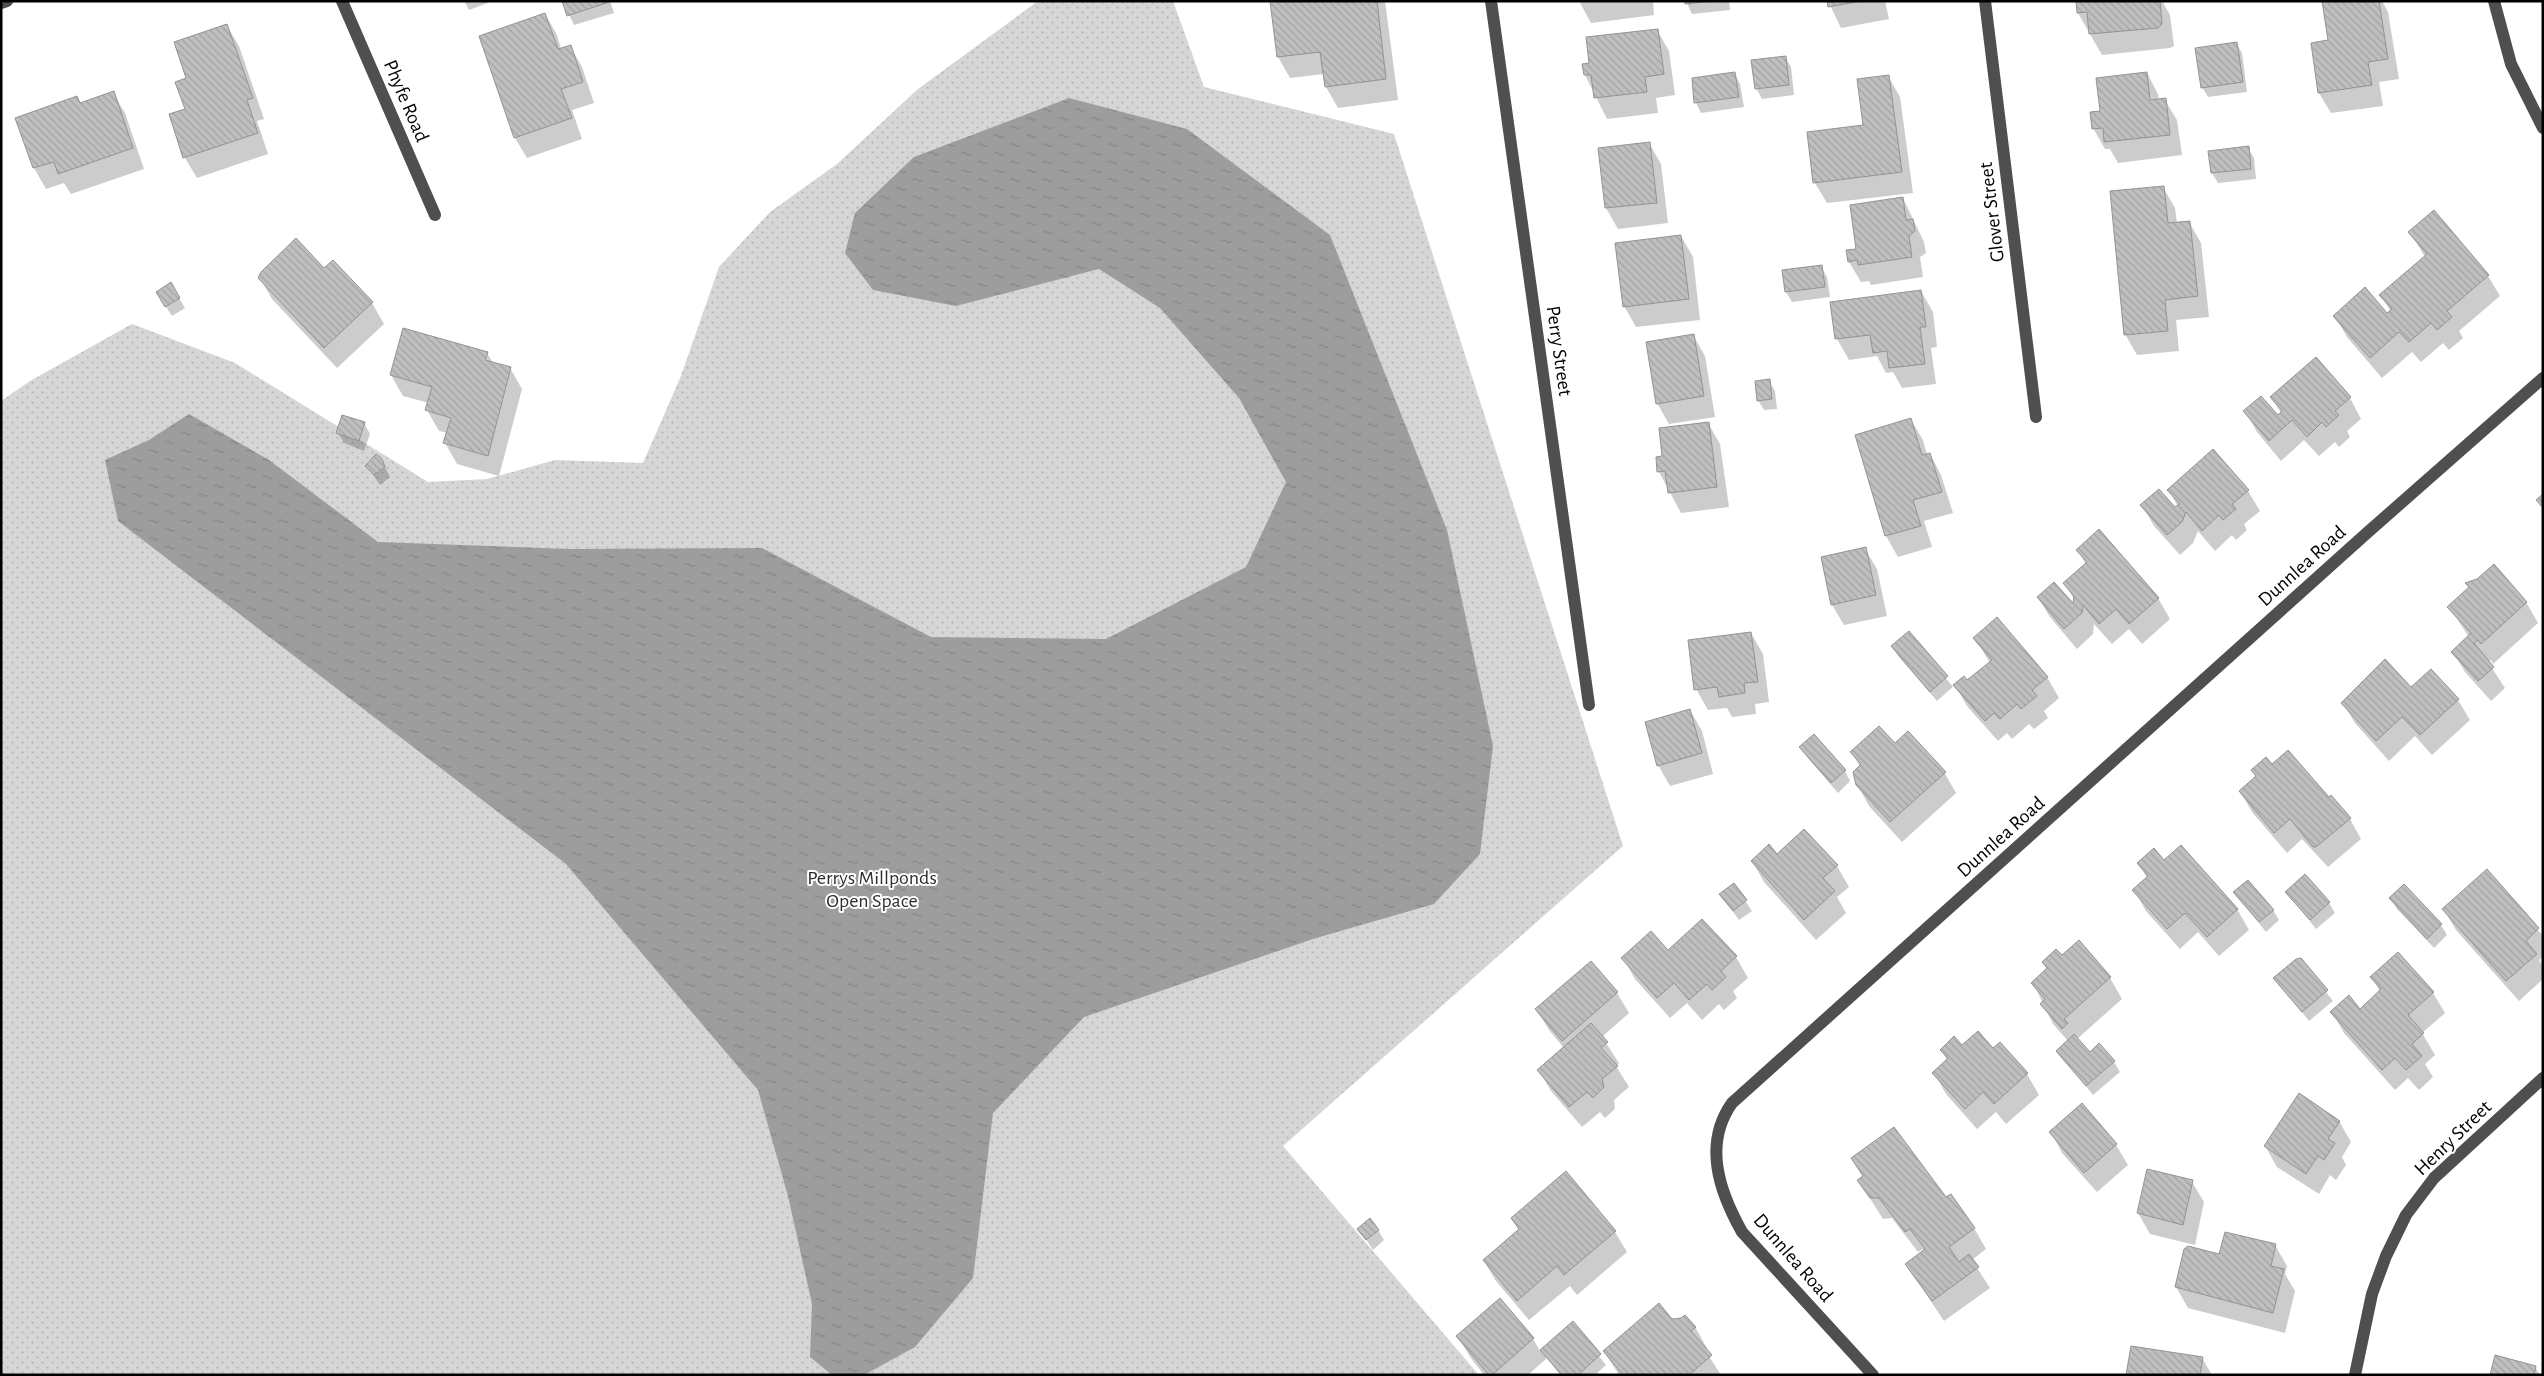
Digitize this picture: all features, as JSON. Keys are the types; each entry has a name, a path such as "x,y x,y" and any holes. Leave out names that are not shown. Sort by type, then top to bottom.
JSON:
{"street":[{"path":"1,3 7,1"},
{"name":"Phyfe Road","path":"342,1 435,215"},
{"name":"Perry Street","path":"1491,1 1590,705"},
{"name":"Glover Street","path":"1985,1 2036,417"},
{"path":"2494,1 2511,64 2543,128"},
{"name":"Dunnlea Road","path":"1873,1375 1742,1232 1727,1205 1718,1176 1716,1151 1718,1128 1723,1115 1732,1103 2353,545 2543,378"},
{"name":"Henry Street","path":"2355,1375 2372,1294 2386,1256 2406,1216 2434,1178 2543,1078"}],"green space":[{"name":"Perrys Millponds Open Space","path":"1038,1 1173,1 1204,87 1394,134 1623,846 1283,1146 1479,1375 1,1375 1,401 30,381 132,324 235,363 428,482 487,479 555,460 643,463 681,376 719,267 770,212 837,164 918,89"}],"water":[{"path":"1069,98 1187,129 1330,235 1447,530 1493,746 1480,854 1434,904 1316,938 1084,1017 993,1113 973,1278 915,1347 864,1375 832,1375 810,1357 812,1304 788,1196 758,1090 566,864 118,521 105,460 149,440 189,414 269,460 378,542 569,549 762,548 931,637 1106,639 1246,567 1286,482 1239,398 1160,308 1099,269 956,306 873,290 845,253 855,213 914,157"}],"building":[{"path":"562,1 609,1 609,2 567,16"},
{"path":"1270,1 1377,1 1386,79 1325,87 1320,52 1277,57"},
{"path":"1685,1 1712,1 1685,4"},
{"path":"1827,1 1861,1 1828,7"},
{"path":"2076,1 2160,1 2162,24 2158,28 2089,34 2087,12 2077,13"},
{"path":"2322,1 2379,1 2388,59 2368,62 2372,85 2318,93 2311,43 2328,40"},
{"path":"545,13 558,49 571,45 583,82 561,89 572,118 514,138 479,36"},
{"path":"227,24 253,98 247,100 258,133 183,158 169,114 185,109 175,82 186,78 174,42"},
{"path":"1658,29 1664,74 1645,77 1647,92 1594,98 1591,75 1584,75 1582,64 1589,63 1586,37"},
{"path":"2237,42 2243,82 2201,88 2195,48"},
{"path":"1786,56 1789,85 1755,89 1751,60"},
{"path":"1735,72 1739,97 1694,103 1692,78"},
{"path":"2147,72 2150,100 2166,98 2170,135 2104,142 2103,128 2092,129 2090,112 2100,111 2096,78"},
{"path":"1889,75 1902,172 1813,183 1807,132 1863,125 1857,79"},
{"path":"114,91 133,148 58,174 54,162 33,168 15,118 77,96 80,103"},
{"path":"1650,142 1657,203 1605,208 1598,148"},
{"path":"2249,146 2251,169 2211,173 2208,151"},
{"path":"2164,186 2168,223 2190,221 2198,296 2165,300 2168,331 2124,335 2110,191"},
{"path":"1903,197 1906,220 1913,219 1915,231 1909,236 1912,257 1858,265 1857,260 1848,262 1846,250 1856,249 1850,205"},
{"path":"2434,210 2489,275 2447,311 2452,317 2437,330 2431,323 2409,342 2399,332 2370,358 2333,316 2365,287 2387,313 2392,309 2379,295 2427,254 2408,232"},
{"path":"1681,235 1689,299 1623,307 1615,243"},
{"path":"296,238 324,268 333,260 373,302 324,348 258,278 261,272"},
{"path":"1822,265 1825,287 1785,292 1782,270"},
{"path":"171,282 180,298 165,307 156,292"},
{"path":"1921,290 1926,327 1920,327 1925,364 1889,368 1887,351 1873,353 1870,335 1835,339 1830,302"},
{"path":"403,328 488,352 485,360 511,367 488,456 443,443 451,418 425,410 432,387 390,375"},
{"path":"1694,334 1704,396 1656,404 1646,342"},
{"path":"2316,357 2351,397 2335,411 2339,415 2326,427 2322,422 2307,437 2292,420 2269,441 2243,411 2261,396 2278,415 2282,411 2270,397"},
{"path":"1770,379 1772,399 1757,401 1755,381"},
{"path":"342,415 365,422 359,441 336,433"},
{"path":"1911,418 1922,455 1930,453 1942,492 1913,500 1921,526 1885,536 1855,435"},
{"path":"1709,422 1717,487 1668,493 1665,471 1657,472 1656,457 1662,456 1659,428"},
{"path":"2213,449 2249,490 2232,504 2236,509 2223,520 2219,515 2202,531 2186,512 2182,522 2167,535 2140,505 2159,489 2175,507 2180,504 2167,490"},
{"path":"376,454 382,459 385,467 374,475 365,466"},
{"path":"2543,494 2543,508 2536,500"},
{"path":"2099,529 2159,598 2129,624 2116,609 2099,624 2083,605 2082,613 2064,629 2037,597 2054,582 2073,603 2074,596 2063,583 2087,562 2076,550"},
{"path":"1866,547 1876,595 1831,605 1821,557"},
{"path":"2494,564 2527,602 2481,644 2478,640 2474,643 2494,667 2478,681 2451,652 2471,633 2447,607 2469,587 2465,583 2477,579"},
{"path":"1997,617 2048,677 2032,690 2037,696 2021,709 2017,704 2000,719 1994,713 1985,721 1953,685 1964,676 1967,680 1992,660 1973,638"},
{"path":"1909,631 1948,676 1930,692 1891,646"},
{"path":"1751,632 1758,682 1744,683 1745,693 1719,697 1717,687 1694,690 1688,640"},
{"path":"2385,659 2411,687 2431,669 2459,699 2420,735 2402,717 2376,741 2341,703"},
{"path":"1690,709 1702,753 1657,766 1645,722"},
{"path":"1879,726 1895,743 1908,731 1946,772 1890,822 1856,785 1853,772 1861,764 1850,752"},
{"path":"1814,734 1846,770 1831,783 1799,747"},
{"path":"2288,750 2329,797 2331,795 2351,818 2316,847 2313,847 2290,819 2274,833 2239,791 2256,776 2251,770 2266,757 2272,764"},
{"path":"1804,829 1838,865 1823,878 1835,891 1804,920 1751,861 1769,844 1777,854"},
{"path":"2181,845 2238,909 2207,937 2185,913 2167,929 2132,890 2148,876 2137,863 2154,848 2164,860"},
{"path":"2487,869 2539,928 2526,941 2537,954 2506,981 2442,909"},
{"path":"2305,874 2330,902 2310,920 2285,892"},
{"path":"2248,880 2274,910 2259,922 2233,892"},
{"path":"1734,883 1747,900 1733,911 1719,894"},
{"path":"2404,884 2442,924 2427,939 2389,898"},
{"path":"1702,919 1737,956 1721,971 1726,977 1712,990 1707,984 1689,1000 1674,983 1657,998 1621,958 1651,931 1668,950"},
{"path":"2079,940 2111,977 2064,1019 2068,1023 2062,1029 2040,1004 2045,999 2031,983 2047,968 2042,962 2056,949 2062,955"},
{"path":"2398,952 2434,992 2408,1015 2424,1033 2412,1044 2422,1056 2406,1070 2395,1058 2382,1070 2330,1012 2349,995 2360,1009 2381,989 2370,977"},
{"path":"2301,958 2328,990 2302,1012 2273,978 2296,959"},
{"path":"1591,961 1618,992 1562,1041 1535,1009"},
{"path":"1591,1023 1608,1042 1601,1048 1618,1066 1602,1079 1604,1087 1593,1098 1587,1092 1569,1107 1537,1070"},
{"path":"1978,1031 1993,1048 2000,1042 2028,1073 1994,1104 1983,1092 1965,1109 1932,1073 1948,1058 1940,1050 1954,1036 1962,1045"},
{"path":"2074,1034 2090,1052 2099,1043 2115,1061 2086,1086 2056,1051"},
{"path":"2299,1093 2340,1121 2328,1139 2335,1143 2324,1160 2318,1156 2306,1174 2264,1146"},
{"path":"2082,1103 2117,1144 2084,1173 2049,1132"},
{"path":"1894,1127 1946,1197 1951,1194 1975,1228 1949,1247 1959,1262 1969,1254 1979,1267 1932,1301 1905,1264 1925,1249 1910,1229 1905,1232 1879,1198 1870,1198 1857,1180 1863,1176 1851,1158"},
{"path":"2147,1169 2193,1180 2183,1225 2137,1213"},
{"path":"1566,1171 1616,1231 1564,1275 1557,1266 1517,1301 1483,1260 1519,1229 1511,1218"},
{"path":"1370,1218 1379,1230 1366,1240 1357,1229"},
{"path":"2225,1232 2276,1244 2271,1266 2284,1269 2273,1313 2175,1287 2184,1249 2188,1246 2219,1254"},
{"path":"1500,1298 1534,1338 1492,1375 1489,1375 1456,1336"},
{"path":"1659,1303 1672,1319 1681,1318 1685,1315 1696,1327 1691,1331 1712,1355 1689,1375 1623,1375 1603,1351"},
{"path":"1573,1321 1601,1354 1578,1375 1562,1375 1540,1350"},
{"path":"2131,1346 2203,1357 2200,1375 2126,1375"},
{"path":"2495,1355 2536,1366 2534,1375 2490,1375"}]}
